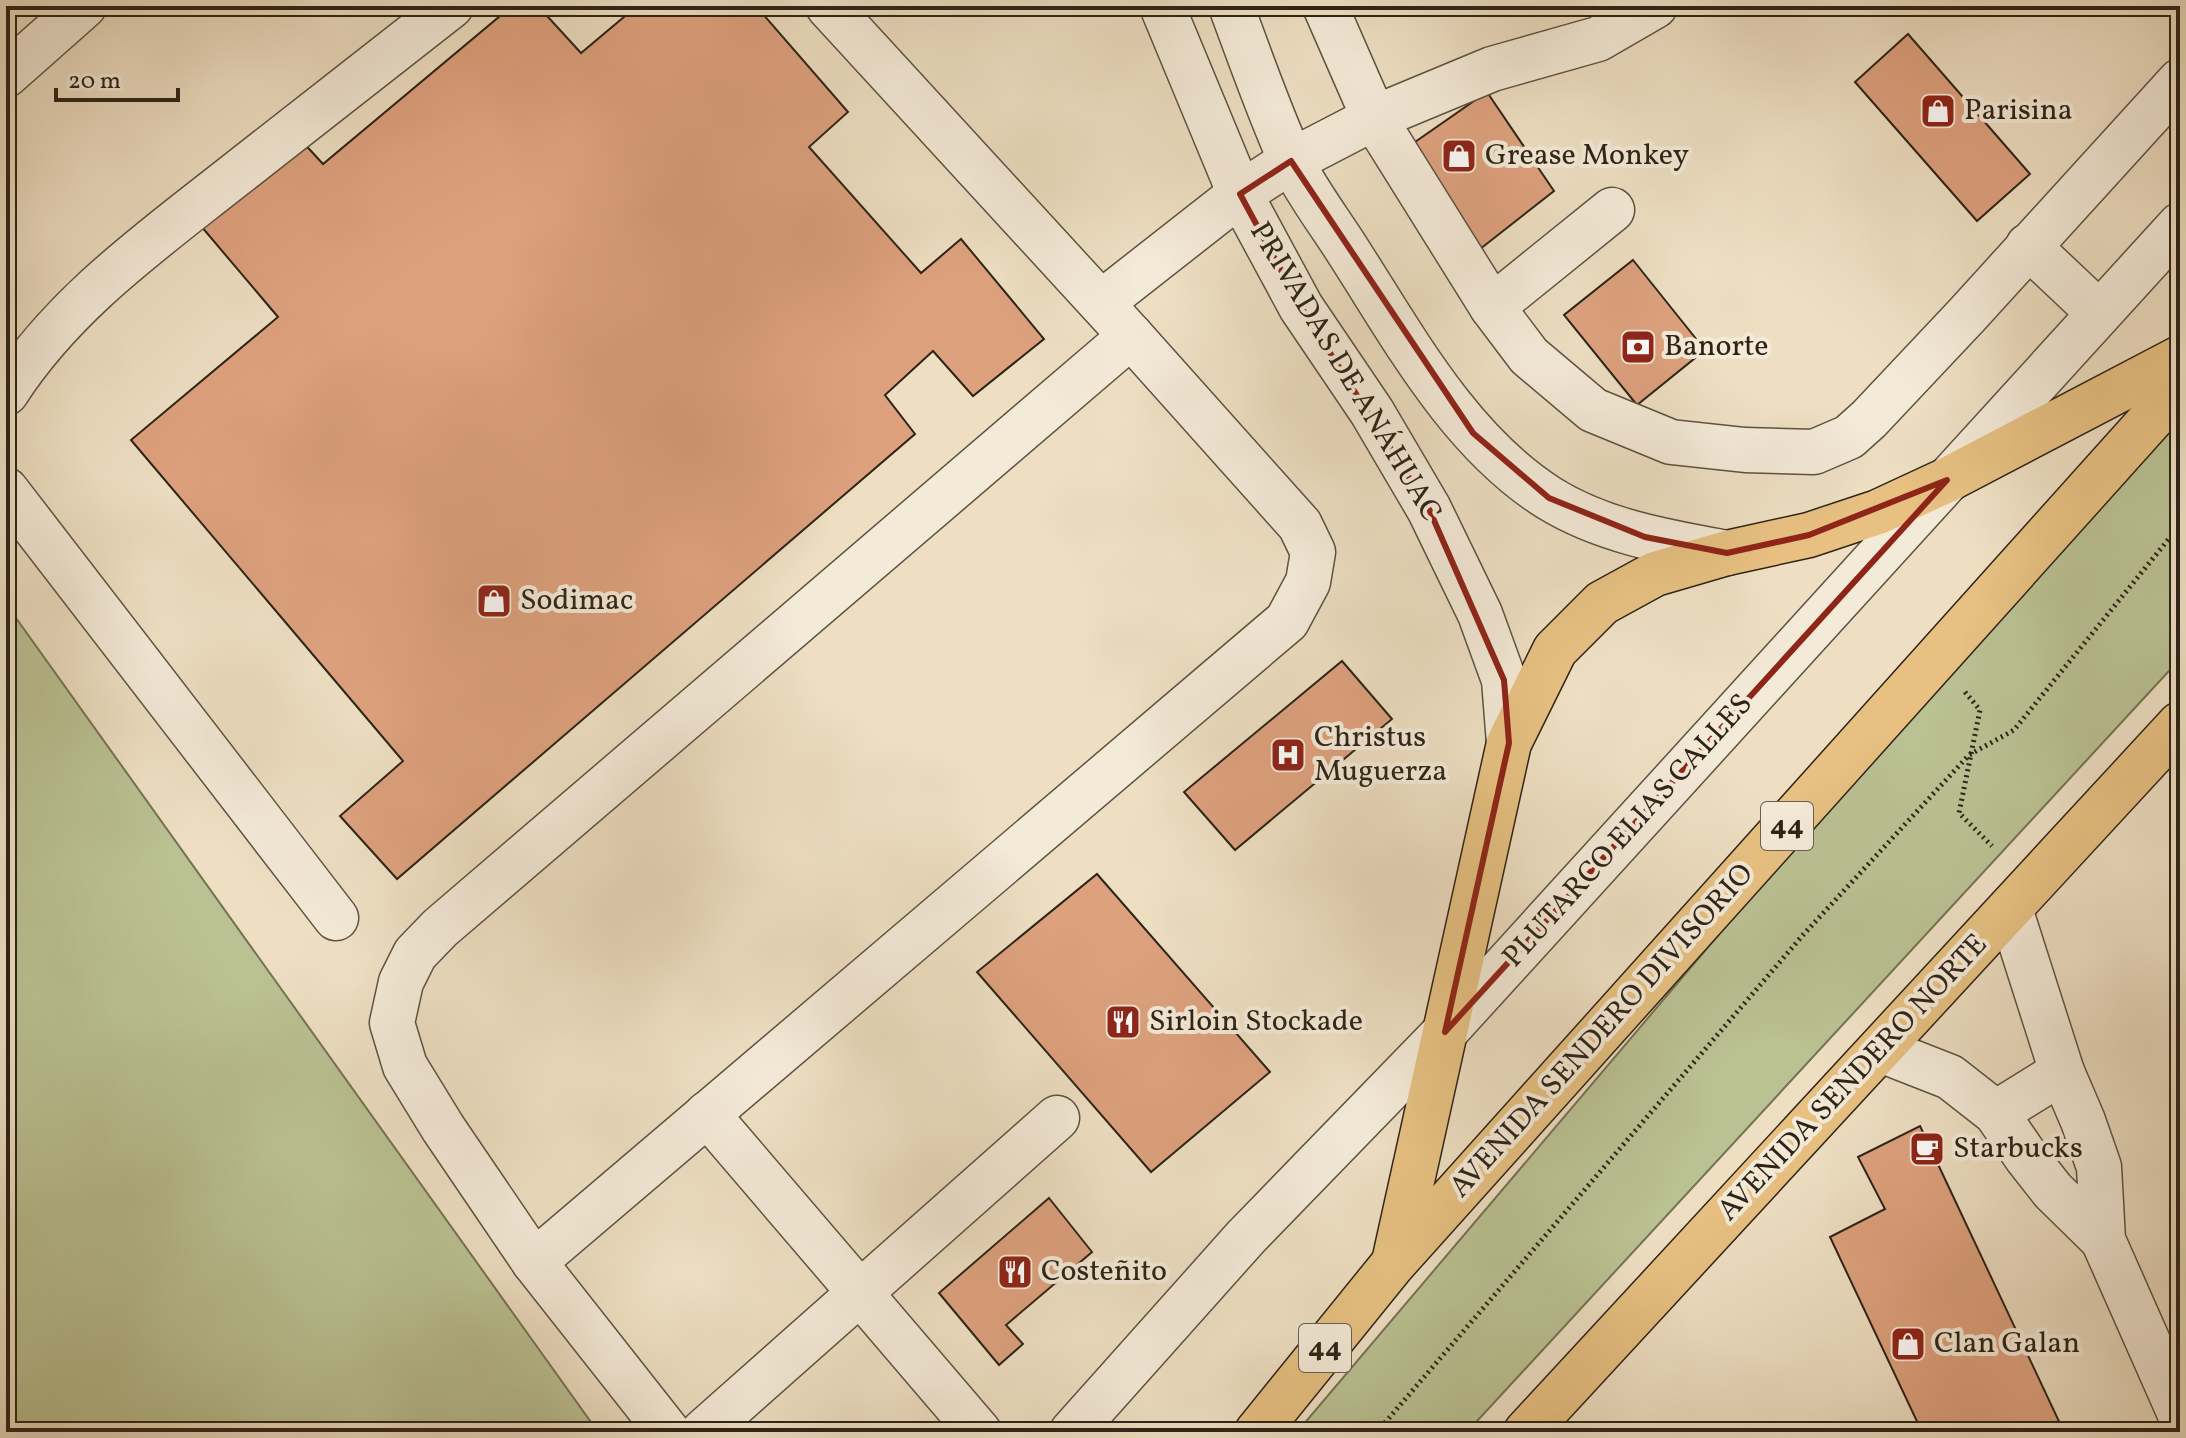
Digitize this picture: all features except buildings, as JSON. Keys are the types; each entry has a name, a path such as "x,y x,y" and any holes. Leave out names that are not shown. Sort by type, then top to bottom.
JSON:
{"main road":[{"path":"1393,1264 1509,743 1555,650 1602,603 1655,574 1727,553 1809,535 1878,512 1947,480 2180,358"},
{"name":"AVENIDA SENDERO DIVISORIO","path":"1257,1432 1393,1264 2180,387"},
{"name":"AVENIDA SENDERO NORTE","path":"1526,1432 2180,724"}],"street":[{"path":"6,75 84,6"},
{"path":"6,393 30,356 78,304 182,217 451,6"},
{"path":"534,1262 1287,621 1308,582 1313,552 1300,525 828,6"},
{"name":"PRIVADAS DE ANÁHUAC","path":"1162,6 1240,194 1301,307 1372,412 1435,522 1480,614 1504,680 1509,743"},
{"path":"1231,6 1291,161 1413,352 1473,433 1509,467 1549,498 1595,521 1645,537 1727,553"},
{"path":"1325,6 1374,118 1492,307 1529,356 1593,410 1671,442 1745,450 1814,452 1849,437 2177,89"},
{"path":"1101,303 1240,194 1291,161 1374,118 1492,69 1598,39 1655,6"},
{"path":"1492,307 1612,210"},
{"name":"PLUTARCO ELIAS CALLES","path":"1072,1432 1246,1237 1445,1032 2180,225"},
{"path":"2028,246 2099,313"},
{"path":"668,1432 534,1262 405,1066 392,1023 401,982 415,954 440,928 1131,336"},
{"path":"6,490 336,918"},
{"path":"2010,909 2062,1072 2099,1167 2103,1240 2180,1414"},
{"path":"1881,1050 1950,1077 1996,1113 2053,1191 2103,1240"},
{"path":"1996,1113 2062,1072"},
{"path":"707,1114 979,1432"},
{"path":"703,1432 1057,1118"}],"path":[{"path":"1377,1432 1803,935 1969,755 2014,730 2180,525"},
{"path":"1962,689 1980,710 1959,813 1992,846"}],"highlighted area":[{"path":"1291,161 1473,433 1549,498 1645,537 1727,553 1809,535 1947,480 1445,1032 1509,743 1504,680 1429,509 1301,307 1240,194"}],"green space":[{"path":"2180,418 2180,659 1467,1432 1297,1432 1759,887"},
{"path":"6,604 598,1432 6,1432"}],"place":[{"name":"Parisina","path":"1938,111"},
{"name":"Grease Monkey","path":"1459,156"},
{"name":"Banorte","path":"1638,347"},
{"name":"Sodimac","path":"494,601"},
{"name":"Christus Muguerza","path":"1288,755"},
{"name":"Sirloin Stockade","path":"1123,1022"},
{"name":"Starbucks","path":"1927,1149"},
{"name":"Costeñito","path":"1015,1272"},
{"name":"Clan Galan","path":"1908,1344"}]}
